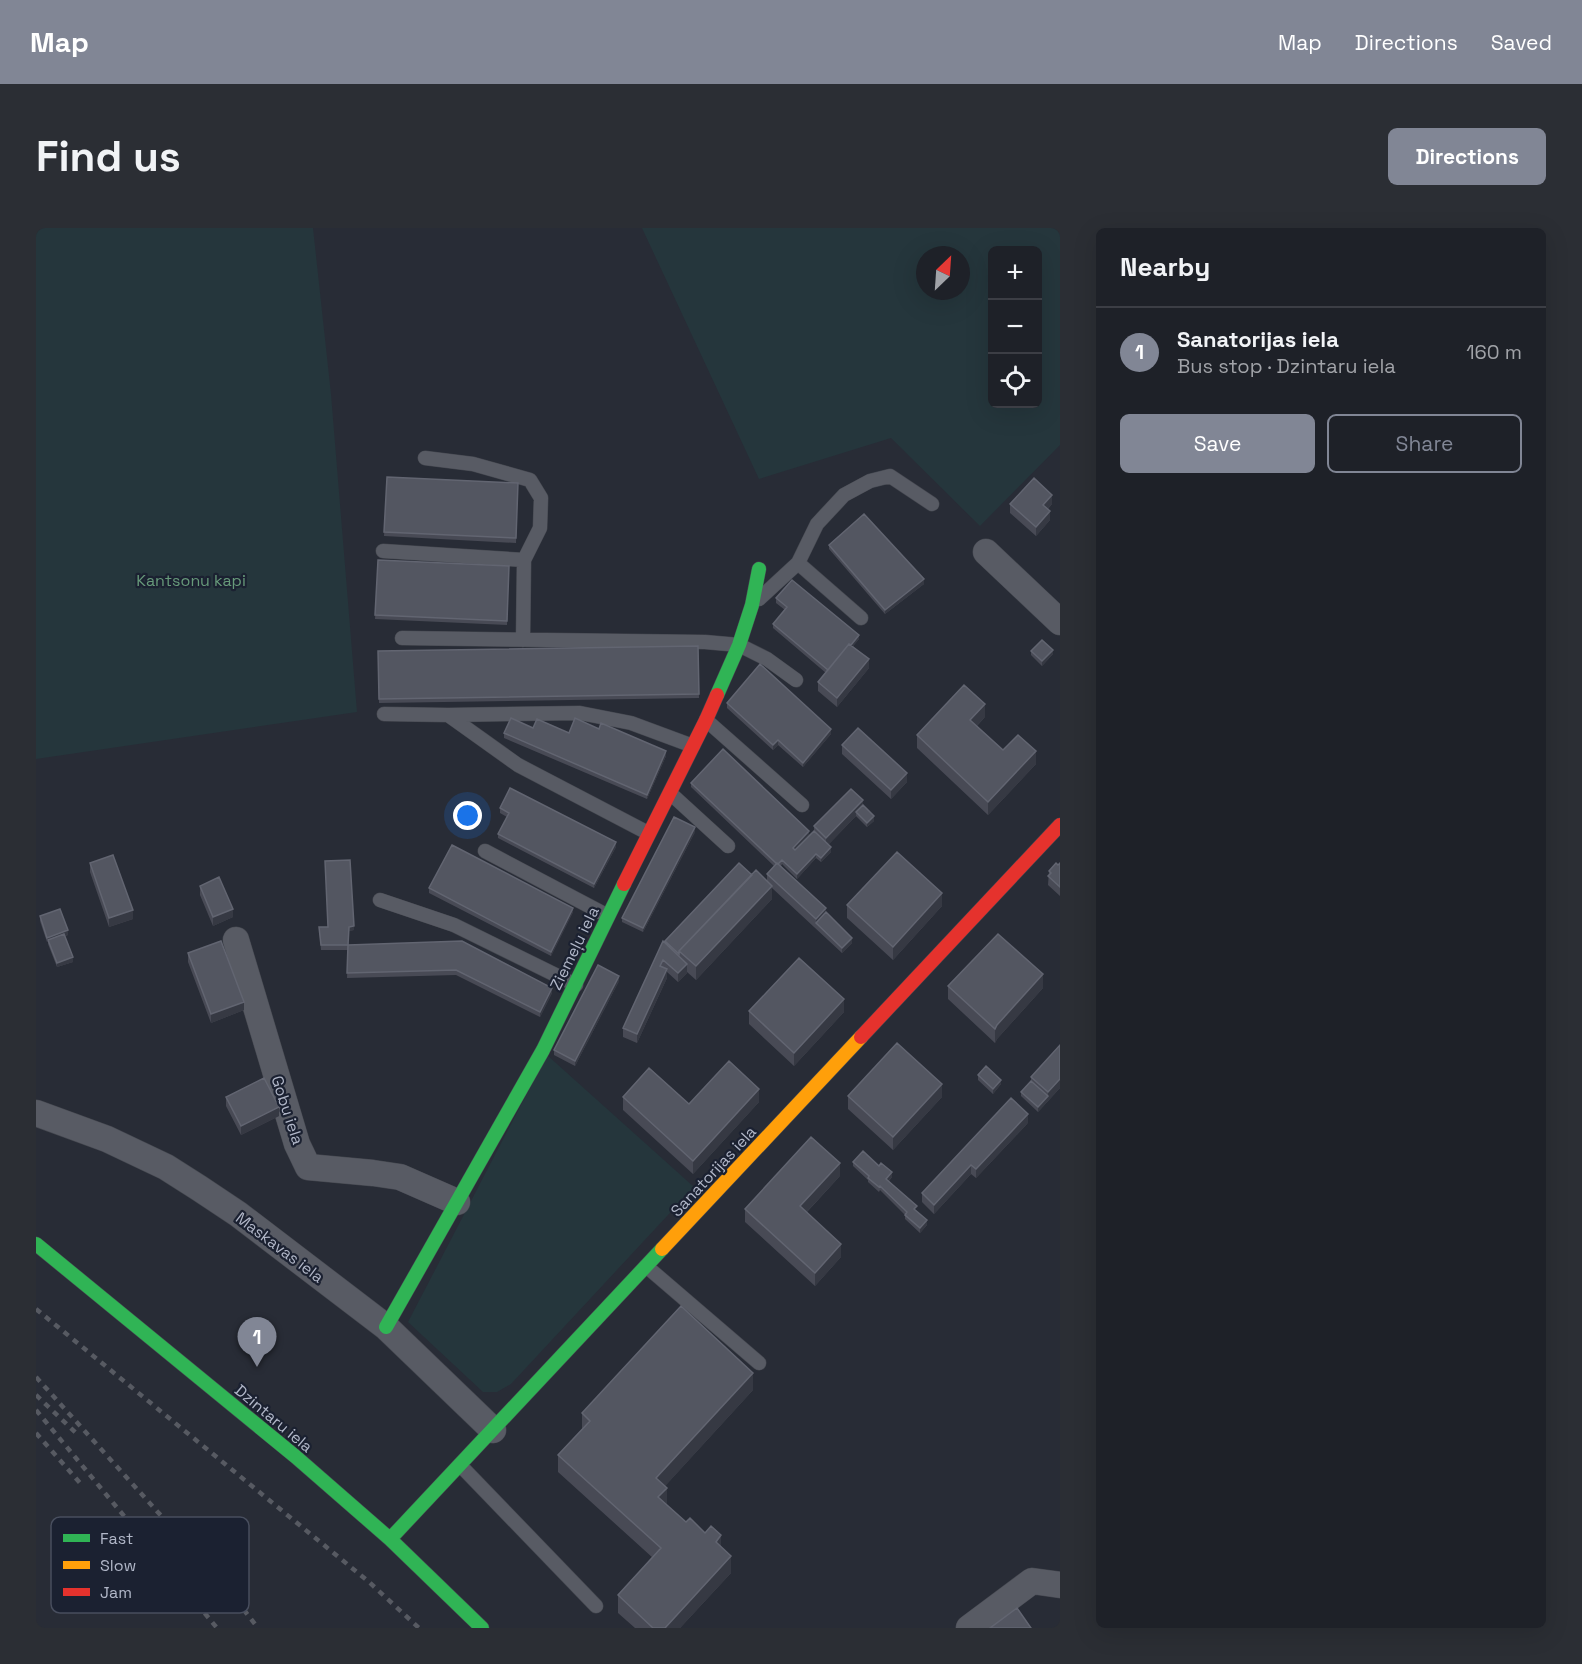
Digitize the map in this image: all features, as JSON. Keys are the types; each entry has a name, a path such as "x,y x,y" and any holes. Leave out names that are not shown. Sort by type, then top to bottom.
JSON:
{"street":[{"path":"986,552 1060,622"},
{"name":"Ziemeļu iela","path":"386,1327 543,1050 576,985 648,833 706,720 739,645 752,605 759,569"},
{"name":"Sanatorijas iela","path":"390,1539 1060,825"},
{"name":"Gobu iela","path":"236,940 297,1144 308,1167 400,1177 457,1203"},
{"name":"Maskavas iela","path":"43,1115 117,1144 166,1167 238,1214 386,1327 492,1430"},
{"name":"Dzintaru iela","path":"36,1244 287,1449 390,1539 482,1628"},
{"path":"969,1628 1032,1581 1060,1585"}],"lane":[{"path":"425,458 473,464 530,480 542,498 540,528 524,560 524,640"},
{"path":"752,605 798,563 817,524 844,495 870,481 890,476 932,504"},
{"path":"383,551 524,560"},
{"path":"798,563 861,618"},
{"path":"402,638 705,642 739,645 767,659 796,680"},
{"path":"384,714 580,713 631,723 693,746"},
{"path":"448,715 518,765 648,833"},
{"path":"706,720 802,805"},
{"path":"669,792 728,846"},
{"path":"485,851 608,916"},
{"path":"380,900 454,925 576,985"},
{"path":"646,1266 759,1363"},
{"path":"459,1465 596,1606"}],"green space":[{"name":"Kantsonu kapi","path":"36,228 313,228 331,394 357,712 36,759"},
{"path":"642,228 1060,228 1060,445 980,526 891,438 759,479"},
{"path":"547,1055 694,1187 511,1384 497,1392 483,1392 408,1322"}],"building":[{"path":"387,477 518,483 516,538 384,532"},
{"path":"1034,478 1052,495 1043,505 1050,511 1036,527 1010,504"},
{"path":"864,514 924,579 885,610 829,545"},
{"path":"378,560 509,566 507,621 375,615"},
{"path":"792,580 859,635 828,670 773,624 787,607 776,598"},
{"path":"1042,640 1053,650 1042,661 1031,651"},
{"path":"849,644 869,659 837,698 818,682"},
{"path":"698,646 699,694 379,699 378,651"},
{"path":"760,664 831,729 803,763 778,740 773,745 727,703"},
{"path":"964,685 985,704 970,720 1003,750 1018,735 1036,751 988,802 917,735"},
{"path":"511,718 533,728 537,719 569,733 575,718 599,729 601,723 666,751 647,795 504,733"},
{"path":"858,728 907,773 891,790 842,745"},
{"path":"723,749 809,831 793,848 795,850 814,831 831,847 821,858 816,854 797,874 782,860 777,864 691,783"},
{"path":"510,788 616,842 594,884 498,834 509,813 500,808"},
{"path":"851,789 863,800 826,838 814,826"},
{"path":"863,805 874,816 867,823 856,812"},
{"path":"674,817 695,827 643,928 622,918"},
{"path":"452,845 573,908 551,952 429,888"},
{"path":"897,852 942,893 893,947 847,905"},
{"path":"113,855 133,910 109,918 90,863"},
{"path":"350,860 354,926 349,927 348,945 321,945 319,927 328,927 325,861"},
{"path":"739,863 752,875 679,951 679,954 665,941"},
{"path":"777,863 826,908 816,919 767,874"},
{"path":"1056,863 1058,865 1060,863 1060,887 1048,876"},
{"path":"756,870 772,886 696,966 679,951"},
{"path":"219,877 233,909 213,917 200,886"},
{"path":"60,909 68,930 47,938 40,916"},
{"path":"826,912 852,938 842,948 816,923"},
{"path":"64,934 73,957 57,963 48,940"},
{"path":"998,934 1043,974 995,1029 948,986"},
{"path":"221,941 244,1002 211,1014 188,953"},
{"path":"462,941 552,988 540,1012 456,970 347,973 348,945"},
{"path":"663,941 687,964 678,973 663,960 660,966 667,969 637,1034 623,1028"},
{"path":"799,958 844,999 794,1053 749,1011"},
{"path":"598,965 619,976 575,1061 554,1050"},
{"path":"897,1043 942,1084 893,1137 848,1096"},
{"path":"1060,1045 1060,1079 1048,1092 1031,1077"},
{"path":"729,1061 759,1089 693,1161 623,1097 649,1068 689,1104"},
{"path":"986,1066 1001,1080 993,1089 978,1075"},
{"path":"264,1078 279,1107 241,1126 226,1097"},
{"path":"1031,1081 1048,1096 1038,1107 1021,1092"},
{"path":"1011,1098 1028,1114 976,1169 971,1165 934,1205 922,1193"},
{"path":"811,1137 840,1163 800,1206 841,1244 815,1273 745,1209"},
{"path":"863,1151 879,1166 881,1163 892,1172 886,1179 917,1206 914,1209 927,1220 920,1228 905,1215 907,1212 853,1162"},
{"path":"681,1306 753,1373 656,1478 667,1488 658,1497 686,1522 690,1518 705,1533 711,1526 721,1535 716,1542 731,1556 665,1628 653,1628 618,1595 661,1548 558,1455 590,1421 582,1413"},
{"path":"1017,1608 1031,1628 990,1628"}],"railway":[{"path":"36,1309 369,1582 419,1628"},
{"path":"36,1377 162,1517"},
{"path":"36,1395 76,1433"},
{"path":"36,1410 125,1517"},
{"path":"36,1433 80,1483"},
{"path":"205,1613 217,1628"},
{"path":"246,1613 258,1628"}],"traffic: fast":[{"path":"717,695 739,645 752,605 759,569"},
{"path":"386,1327 543,1050 624,884"},
{"path":"36,1244 296,1457 390,1539 482,1628"},
{"path":"390,1539 662,1249"}],"traffic: slow":[{"path":"662,1249 861,1037"}],"traffic: jam":[{"path":"624,884 717,695"},
{"path":"861,1037 1060,825"}],"place":[{"name":"Sanatorijas iela","path":"257,1367"}]}
